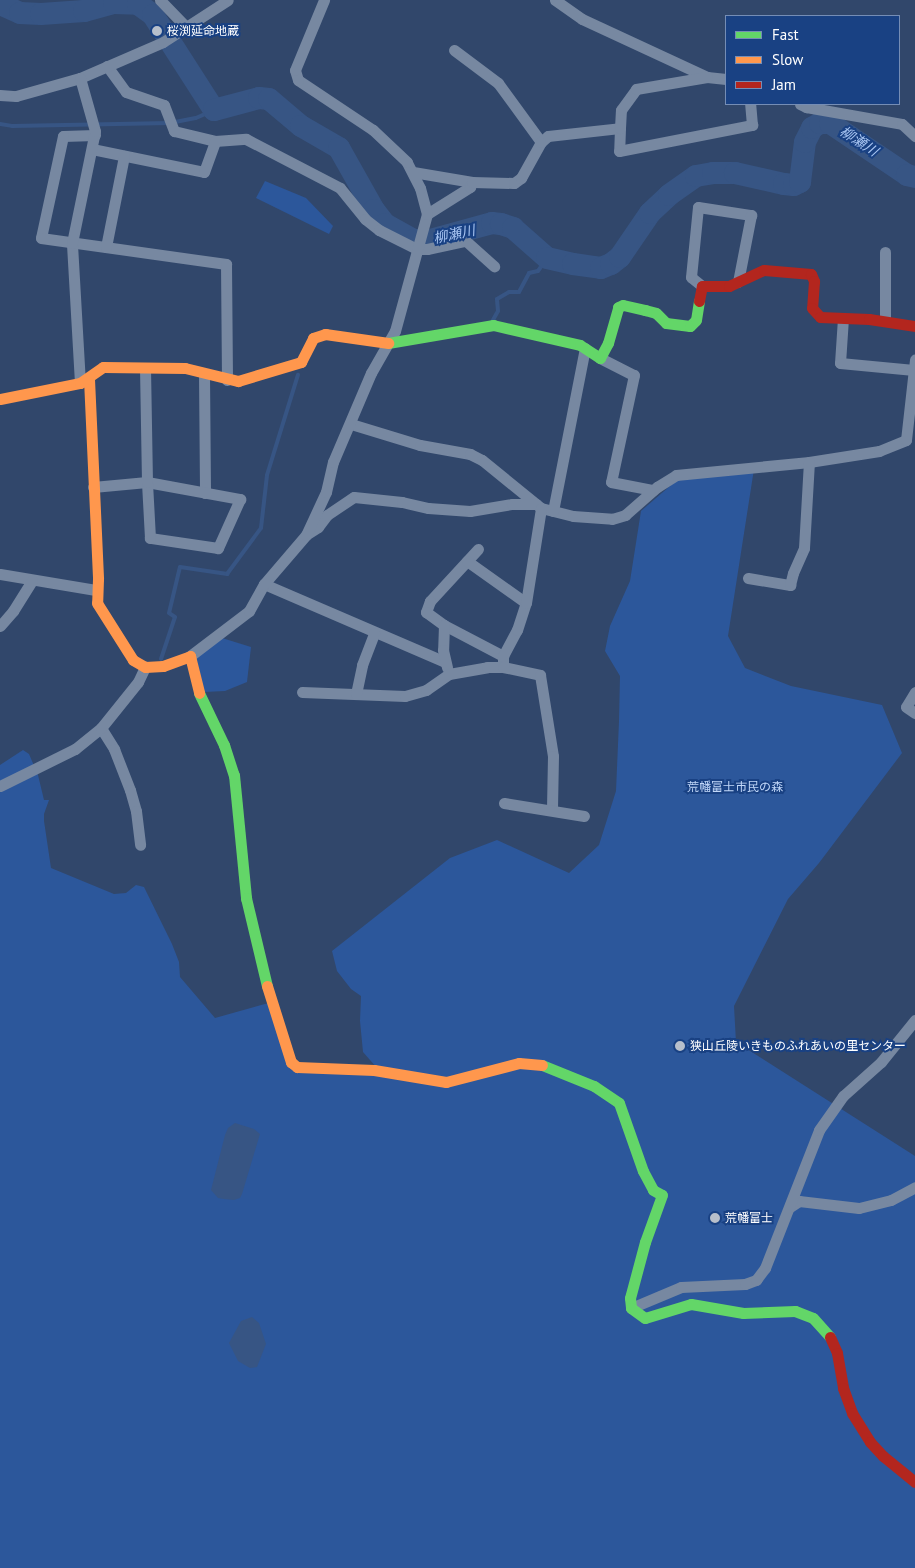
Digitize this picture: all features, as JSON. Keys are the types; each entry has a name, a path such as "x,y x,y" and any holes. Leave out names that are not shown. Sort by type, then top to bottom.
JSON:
{"street":[{"path":"160,0 181,30"},
{"path":"0,95 16,96 80,78 162,42 228,0"},
{"path":"306,536 326,492 333,462 371,373 388,343 402,309 427,214 425,202 407,162 374,130 298,80 295,70 324,0"},
{"path":"555,0 582,19 707,77"},
{"path":"454,50 498,83 541,142"},
{"path":"107,66 126,92 164,105 170,124 215,141 246,139 340,188 365,219 379,230 428,249 466,241 494,266"},
{"path":"725,79 707,77 636,89 622,110 619,151 752,126 750,105"},
{"path":"80,78 95,133 72,243 93,487 98,579 96,590 97,603 102,614 133,660 145,667 163,666 190,656 249,611 264,584 306,536 318,527 327,515 354,497 470,511 512,504 539,506 572,516 612,519 625,515 653,490 676,475 809,462 879,451 906,440 914,365 840,362 843,318"},
{"path":"802,105 902,124 915,124"},
{"path":"902,124 915,136"},
{"path":"413,172 472,182 514,183 521,178 541,142 548,136 620,128"},
{"path":"95,133 63,136 40,238 226,264 226,380"},
{"path":"92,149 204,172 215,141"},
{"path":"106,247 124,156"},
{"path":"427,214 470,187 472,182"},
{"path":"738,282 751,215 698,207 691,277 702,286 730,286 764,270 811,274 814,281 812,308 820,317 885,321 915,326"},
{"path":"885,252 885,321"},
{"path":"600,358 608,344 618,307 623,305 656,313 666,322 676,326 690,326 696,320 702,286"},
{"path":"0,399 84,381 103,367 145,368 158,366 185,368 226,380 251,378 300,362 312,338 325,334 388,343 493,325 550,337 585,348 600,358 634,375 611,482 653,490"},
{"path":"553,511 585,348"},
{"path":"93,487 147,482 240,499 218,548 150,538 147,482 145,368"},
{"path":"204,374 205,493"},
{"path":"350,424 420,445 470,454 482,460 504,480 539,506"},
{"path":"748,578 790,585 804,548 809,462"},
{"path":"302,692 405,696 426,690 449,674 487,667 503,661 517,630 526,603 539,506"},
{"path":"478,550 430,601 426,612 503,661 540,675 551,734 552,810"},
{"path":"467,561 526,603"},
{"path":"0,574 32,581 96,590"},
{"path":"0,626 13,611 32,581"},
{"path":"264,584 445,662"},
{"path":"444,625 443,650 449,674"},
{"path":"356,694 362,665 374,633"},
{"path":"190,656 201,700 224,745 234,775 246,898 266,981 291,1062 297,1067 374,1070 446,1082 519,1063 547,1065 594,1086 619,1103 643,1171 653,1190 662,1195 645,1242 630,1298 631,1308 645,1318 691,1304 743,1313 794,1311 813,1318 829,1335 837,1353 846,1396 852,1413 870,1442 883,1456 915,1482"},
{"path":"0,786 76,749 101,728 138,682 145,667"},
{"path":"915,692 906,707 915,714"},
{"path":"101,728 114,750 130,790 140,844"},
{"path":"504,803 584,816"},
{"path":"631,1308 681,1288 745,1284 756,1280 765,1268 790,1207 810,1147 830,1112 843,1096 881,1062 915,1020"},
{"path":"790,1207 800,1201 859,1208 891,1200 915,1187"}],"green space":[{"path":"265,181 306,198 333,226 329,234 256,198"},
{"name":"荒幡富士市民の森","path":"754,469 728,636 745,668 791,686 882,705 902,753 819,863 788,899 734,1006 736,1042 915,1156 915,1568 0,1568 0,765 23,750 29,754 38,775 44,800 49,800 44,814 44,821 51,868 114,894 126,893 136,885 144,887 172,944 179,962 180,977 215,1018 272,1002 291,1062 377,1068 363,1052 360,1021 361,996 351,989 337,971 332,951 450,858 497,840 569,873 599,845 616,791 619,721 620,676 605,651 610,626 630,581 641,511 677,480"},
{"path":"222,638 251,647 247,682 225,691 204,692 196,657"}],"shaded area":[{"path":"235,1123 254,1129 260,1134 242,1194 240,1198 234,1200 218,1198 211,1190 225,1135 228,1128"},
{"path":"252,1317 259,1323 266,1344 257,1367 250,1368 238,1361 229,1343 241,1321"}],"waterway":[{"name":"柳瀬川","path":"0,4 20,13 41,14 84,11 114,3 138,4 153,15 214,110 259,98 269,99 301,126 339,148 374,210 385,224 414,240 430,240 492,223 501,224 513,228 547,258 601,268 611,264 620,257 650,213 669,195 696,176 713,173 735,173 784,184 794,185 800,182 805,142 812,128 820,123 830,123 907,175 915,177"},
{"path":"0,124 12,126 170,123 196,118 214,110"},
{"path":"493,320 498,311 497,299 509,292 519,292 529,273 538,271 547,258"},
{"path":"161,659 175,617 169,613 180,567 227,574 261,528 267,475 298,375"}],"traffic: fast":[{"path":"388,343 493,325 580,345 600,358 608,343 618,307 623,305 645,310 656,313 666,323 690,326 696,320 699,301"},
{"path":"199,693 224,745 234,775 246,898 267,986"},
{"path":"542,1065 594,1086 619,1103 643,1171 653,1190 662,1195 645,1242 630,1298 631,1308 645,1318 691,1304 743,1313 795,1311 813,1318 830,1337"}],"traffic: slow":[{"path":"0,399 80,383 103,367 185,368 238,381 301,362 313,338 325,334 388,343"},
{"path":"89,379 98,579 97,603 133,660 145,667 163,666 190,656 199,693"},
{"path":"267,986 291,1062 297,1067 374,1070 446,1082 519,1063 542,1065"}],"traffic: jam":[{"path":"699,301 702,286 729,286 764,270 811,274 814,281 812,308 820,317 869,319 915,326"},
{"path":"830,1337 837,1353 843,1388 852,1413 870,1442 883,1456 915,1482"}],"place":[{"name":"桜渕延命地蔵","path":"157,31"},
{"name":"狭山丘陵いきものふれあいの里センター","path":"680,1046"},
{"name":"荒幡富士","path":"715,1218"}]}
